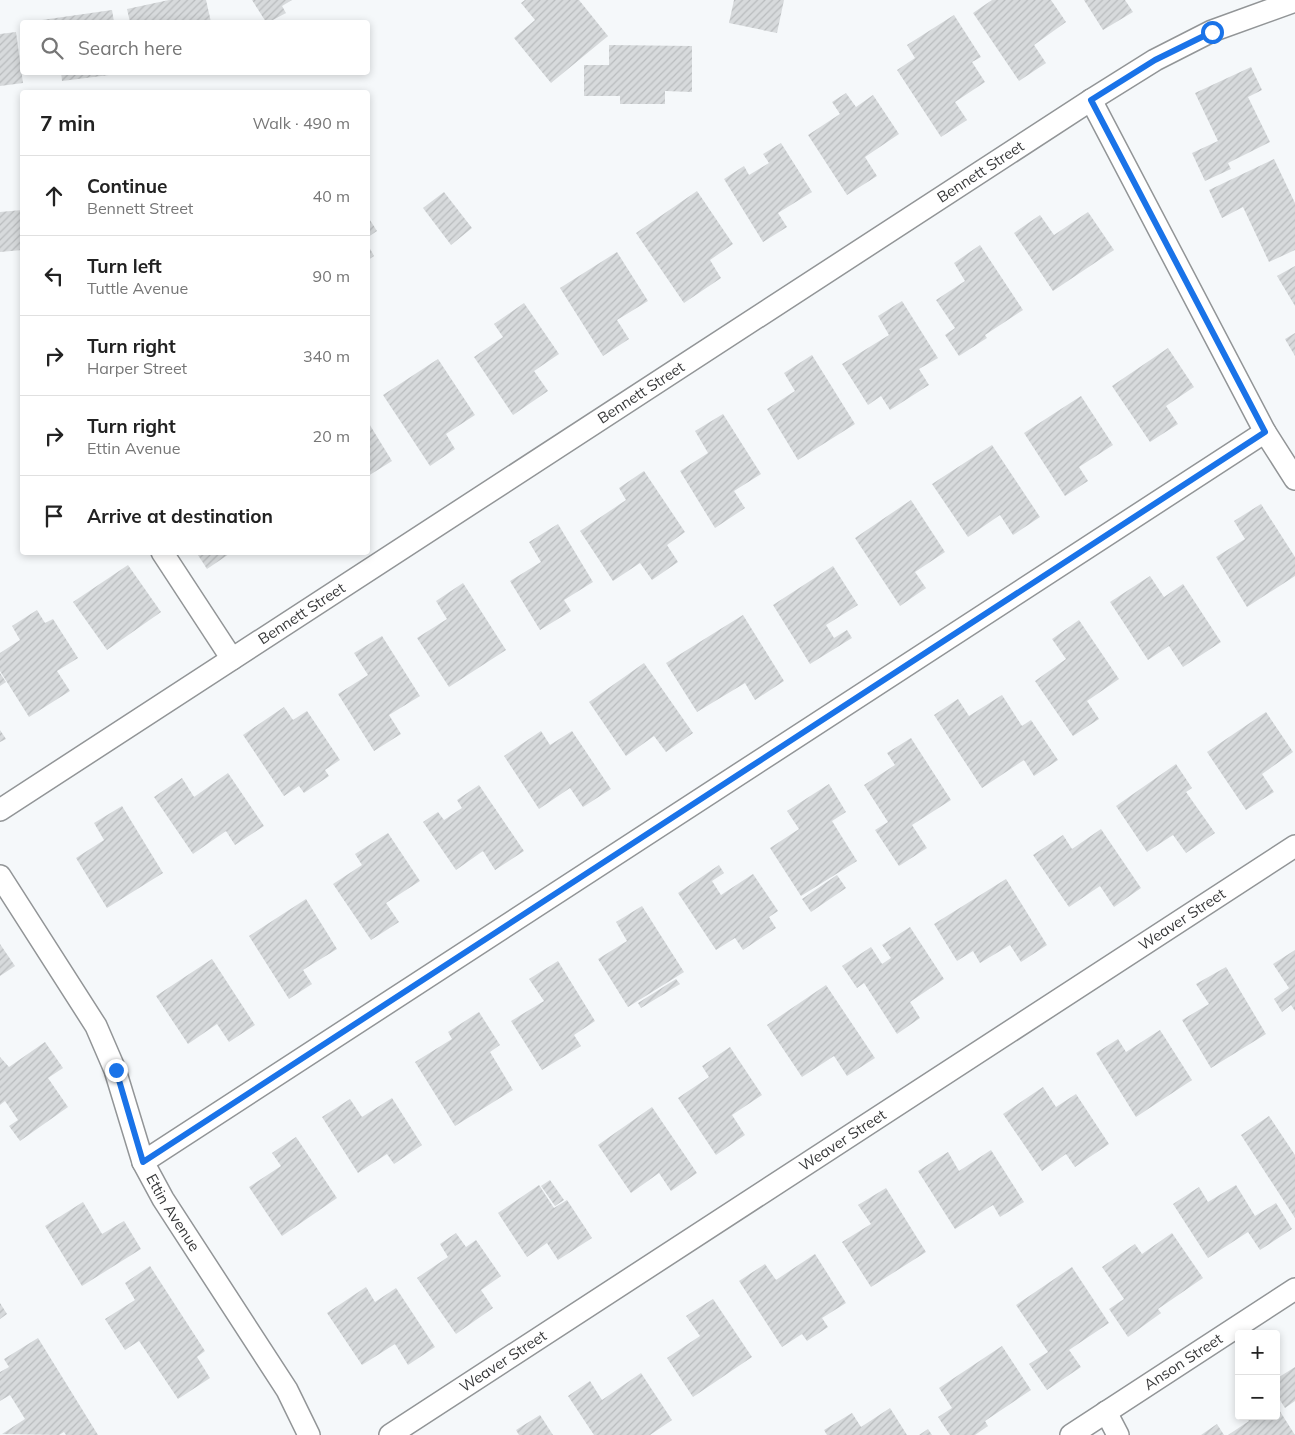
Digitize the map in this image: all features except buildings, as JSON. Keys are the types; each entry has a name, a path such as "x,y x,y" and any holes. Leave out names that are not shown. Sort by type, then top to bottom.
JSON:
{"street":[{"name":"Bennett Street","path":"0,810 1155,60 1212,32 1295,1"},
{"path":"1091,100 1265,432 1295,479"},
{"path":"143,1162 1265,432"},
{"path":"164,555 232,660"},
{"name":"Weaver Street","path":"390,1435 1295,846"},
{"name":"Ettin Avenue","path":"0,876 96,1026 116,1070 143,1162 162,1200 287,1390 309,1435"},
{"name":"Anson Street","path":"1071,1435 1295,1289"},
{"path":"1106,1412 1118,1435"}],"route":[{"path":"116,1070 143,1162 1265,432 1091,100 1155,60 1212,32"}]}
